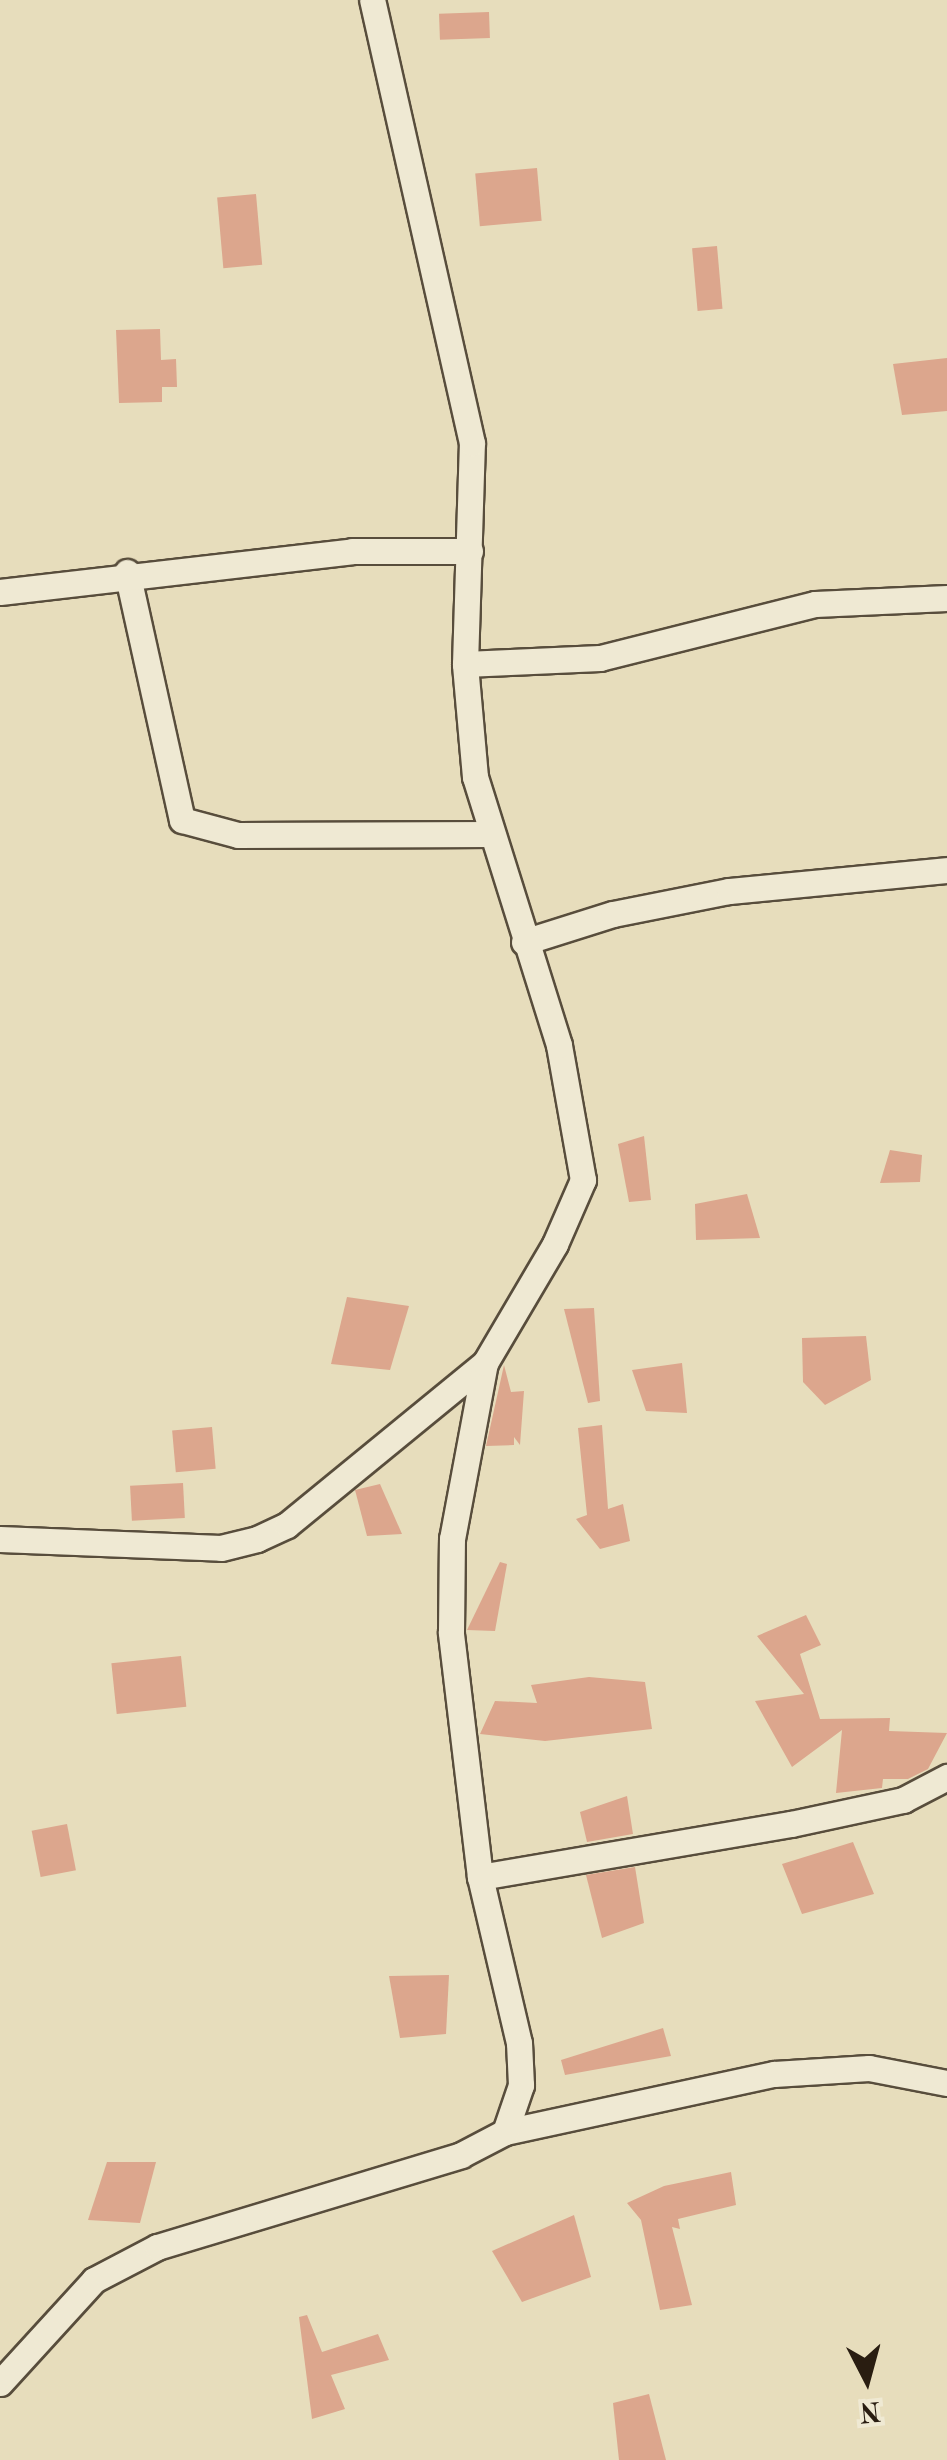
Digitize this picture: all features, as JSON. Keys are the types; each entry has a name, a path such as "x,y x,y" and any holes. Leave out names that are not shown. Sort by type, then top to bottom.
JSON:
{"street":[{"path":"372,0 466,407 470,551 465,664 475,777 559,1045 583,1180 555,1244 486,1363 452,1539 451,1632 480,1877 519,2043 521,2086 506,2132"},
{"path":"0,592 127,572 352,550 470,551"},
{"path":"127,572 182,820 238,835 492,834"},
{"path":"465,664 600,658 814,604 947,598"},
{"path":"524,942 613,914 729,890 947,870"},
{"path":"0,1539 221,1548 257,1539 287,1525 486,1363"},
{"path":"480,1877 791,1824 903,1800 947,1777"},
{"path":"0,2384 94,2280 156,2247 461,2155 506,2132 774,2074 869,2068 947,2082"}],"building":[{"path":"489,12 490,38 440,40 439,14"},
{"path":"537,168 542,221 480,226 475,173"},
{"path":"256,194 262,265 223,268 217,197"},
{"path":"717,246 722,309 698,311 692,248"},
{"path":"160,329 161,360 176,359 177,387 162,387 162,402 119,403 116,330"},
{"path":"947,358 947,411 902,415 893,364"},
{"path":"644,1136 651,1200 629,1202 618,1144"},
{"path":"890,1150 922,1155 920,1182 880,1183"},
{"path":"747,1194 760,1238 696,1240 695,1204"},
{"path":"347,1297 409,1306 390,1370 331,1364"},
{"path":"594,1308 600,1401 588,1403 564,1309"},
{"path":"866,1336 871,1380 825,1405 803,1382 802,1338"},
{"path":"682,1363 687,1413 646,1411 632,1370"},
{"path":"504,1365 511,1392 524,1391 520,1445 514,1437 514,1445 486,1446"},
{"path":"602,1425 608,1509 623,1504 630,1541 600,1549 576,1519 587,1515 578,1428"},
{"path":"212,1427 216,1469 176,1472 172,1430"},
{"path":"183,1483 185,1518 132,1521 130,1486"},
{"path":"380,1484 402,1534 367,1536 355,1490"},
{"path":"500,1562 507,1564 495,1631 467,1630"},
{"path":"806,1615 821,1645 800,1654 820,1719 890,1718 889,1731 947,1733 928,1769 908,1779 883,1779 882,1788 836,1793 842,1730 792,1767 755,1701 804,1694 757,1636"},
{"path":"181,1656 186,1707 117,1714 111,1663"},
{"path":"589,1677 645,1682 652,1729 545,1741 480,1734 495,1701 537,1703 531,1685"},
{"path":"627,1796 633,1834 587,1842 580,1812"},
{"path":"67,1824 76,1870 41,1877 32,1831"},
{"path":"853,1842 874,1894 802,1914 782,1864"},
{"path":"635,1867 644,1923 602,1938 586,1875"},
{"path":"449,1975 446,2034 400,2038 389,1976"},
{"path":"663,2028 671,2056 565,2075 561,2060"},
{"path":"107,2162 156,2162 140,2223 88,2220"},
{"path":"731,2172 736,2205 678,2219 680,2229 672,2227 692,2305 660,2310 641,2220 627,2203 664,2186"},
{"path":"574,2215 591,2277 522,2302 492,2251"},
{"path":"307,2315 322,2352 378,2334 389,2360 331,2375 345,2409 312,2419 299,2317"},
{"path":"649,2394 666,2460 619,2460 613,2403"}]}
